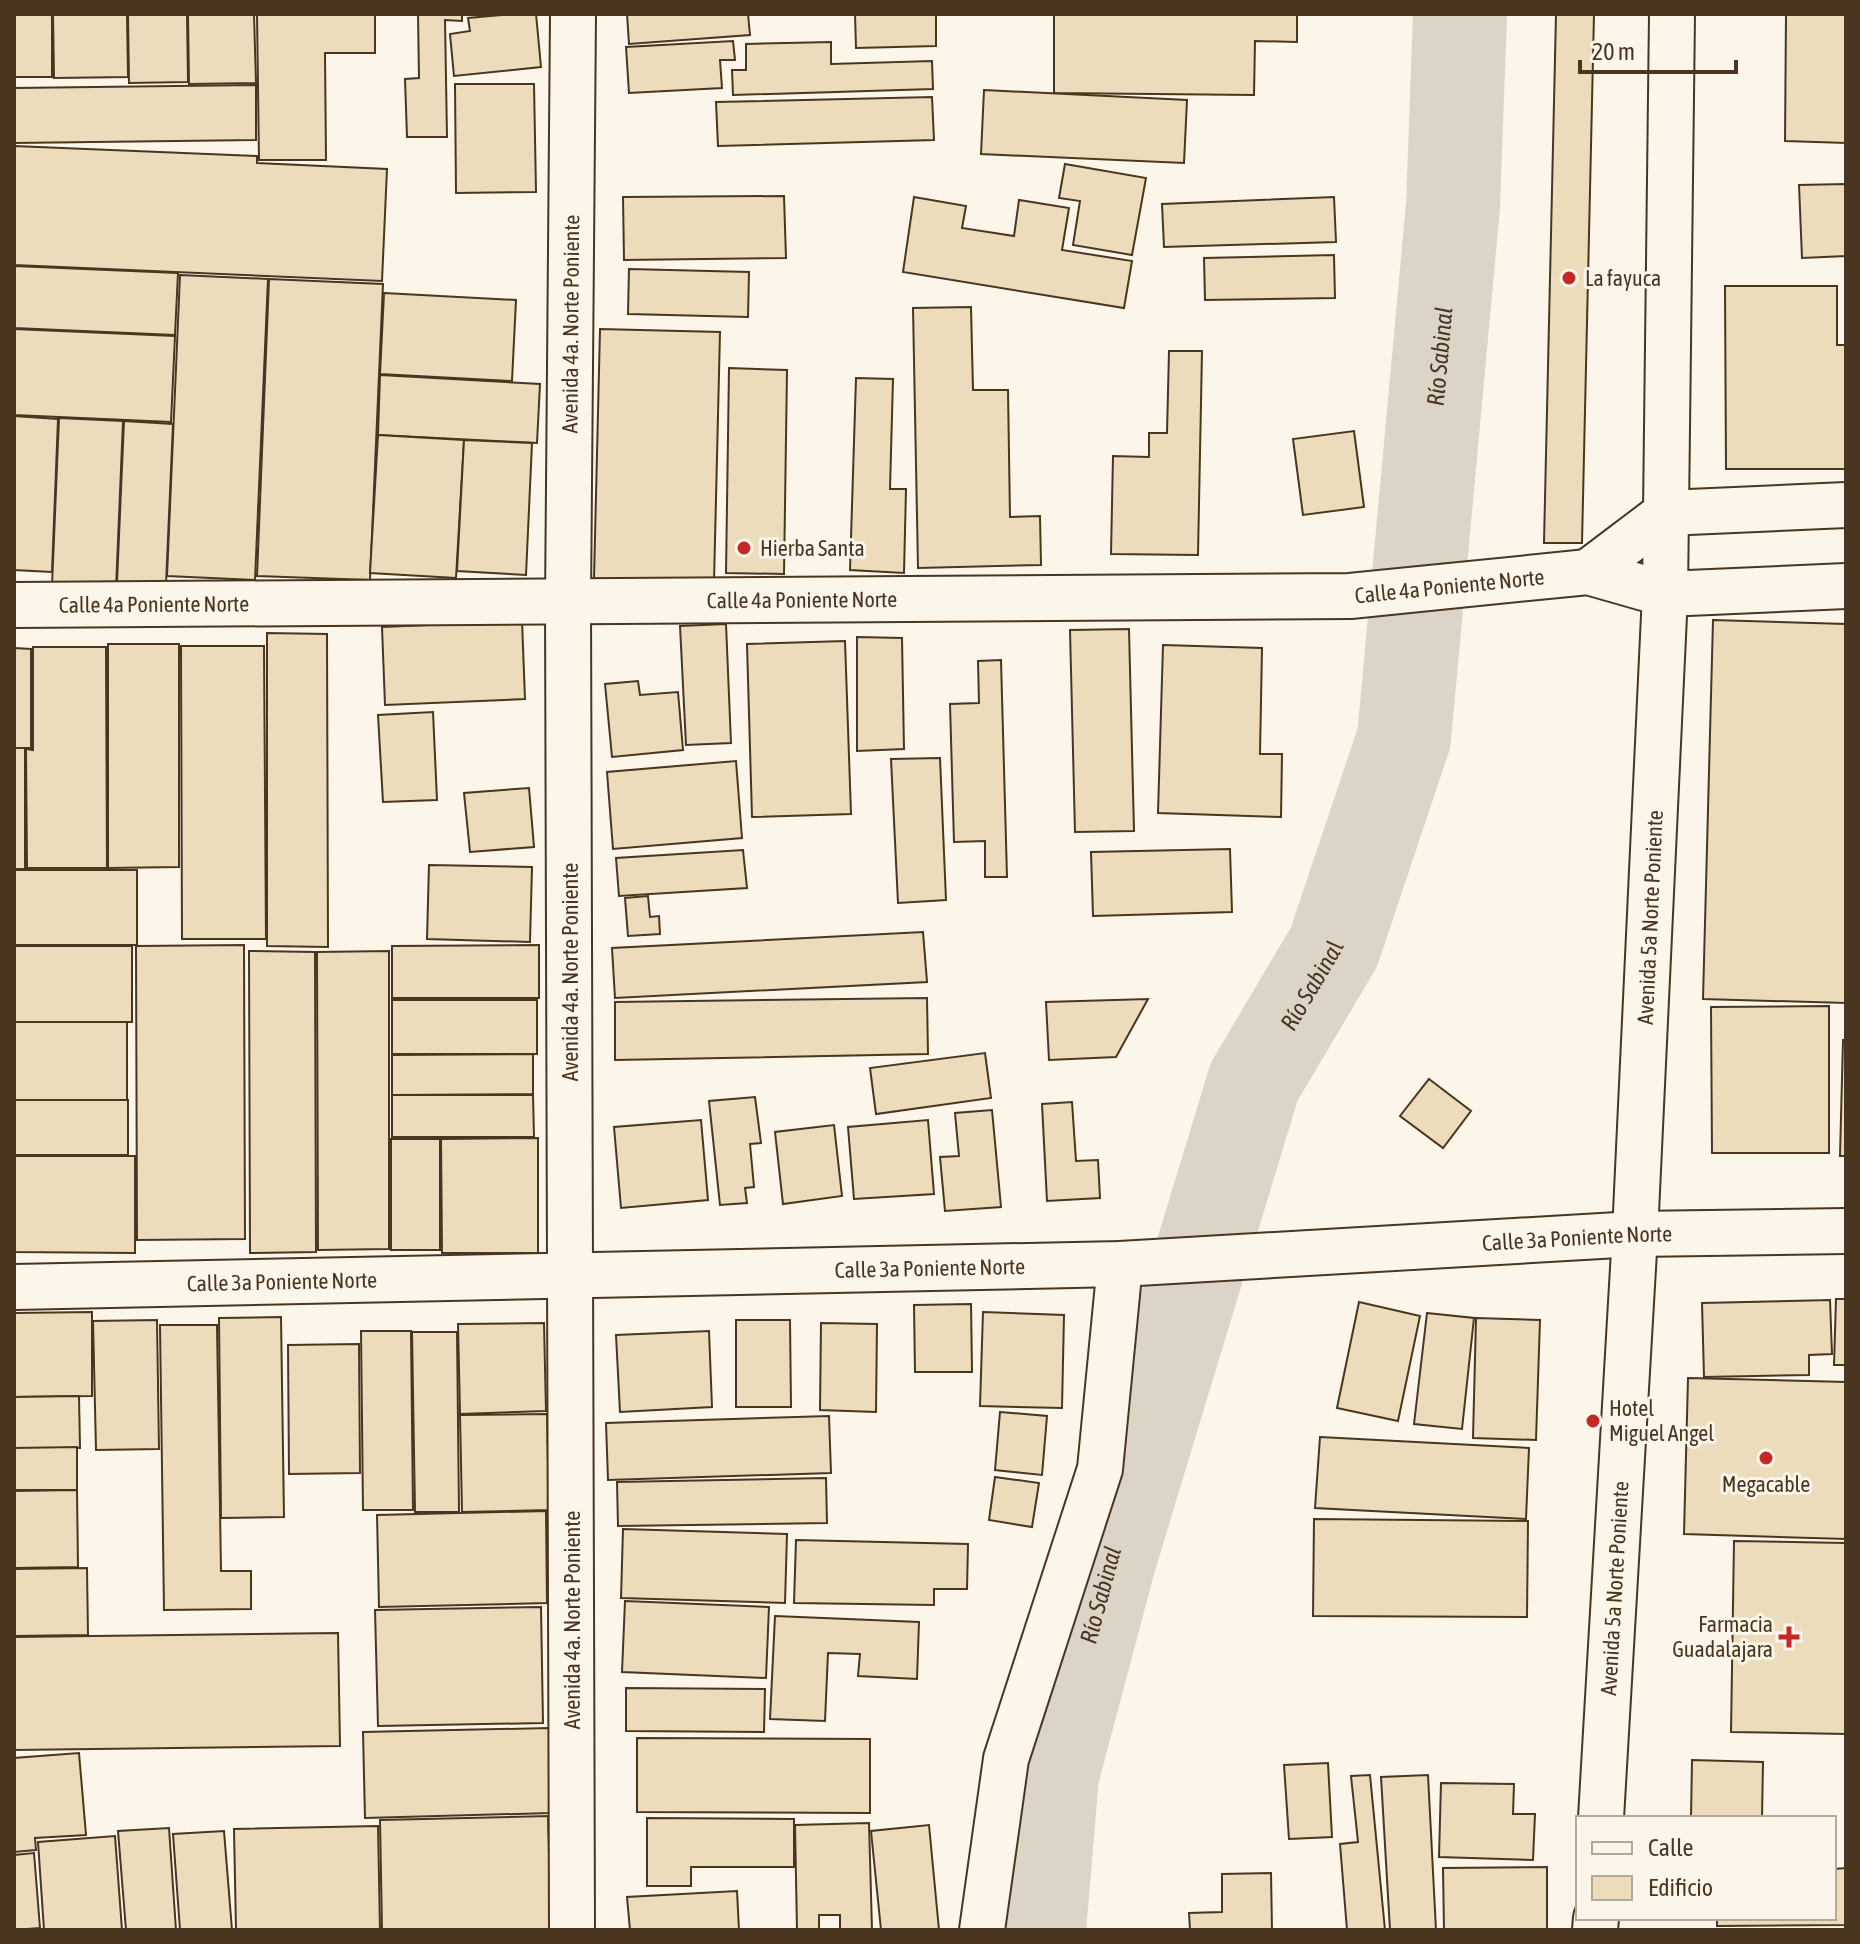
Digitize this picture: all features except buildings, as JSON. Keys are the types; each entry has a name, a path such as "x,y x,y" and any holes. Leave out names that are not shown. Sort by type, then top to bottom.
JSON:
{"street":[{"name":"Avenida 4a. Norte Poniente","path":"572,1930 568,603 573,14"},
{"name":"Avenida 5a Norte Poniente","path":"1601,1816 1635,1234 1665,594 1672,14"},
{"path":"1567,575 1666,513 1846,505"},
{"name":"Calle 4a Poniente Norte","path":"14,605 568,603 1393,594 1567,575 1665,594 1846,586"},
{"name":"Calle 3a Poniente Norte","path":"14,1287 572,1273 1134,1264 1635,1234 1846,1231"},
{"path":"982,1930 1006,1759 1100,1469 1134,1264"}],"waterway":[{"name":"Río Sabinal","path":"1039,1930 1052,1775 1110,1557 1254,1082 1334,947 1404,738 1453,206 1460,14"}],"place":[{"name":"La fayuca","path":"1569,278"},
{"name":"Hierba Santa","path":"744,548"},
{"name":"Hotel Miguel Angel","path":"1593,1421"},
{"name":"Megacable","path":"1766,1458"},
{"name":"Farmacia Guadalajara","path":"1789,1637"}]}
